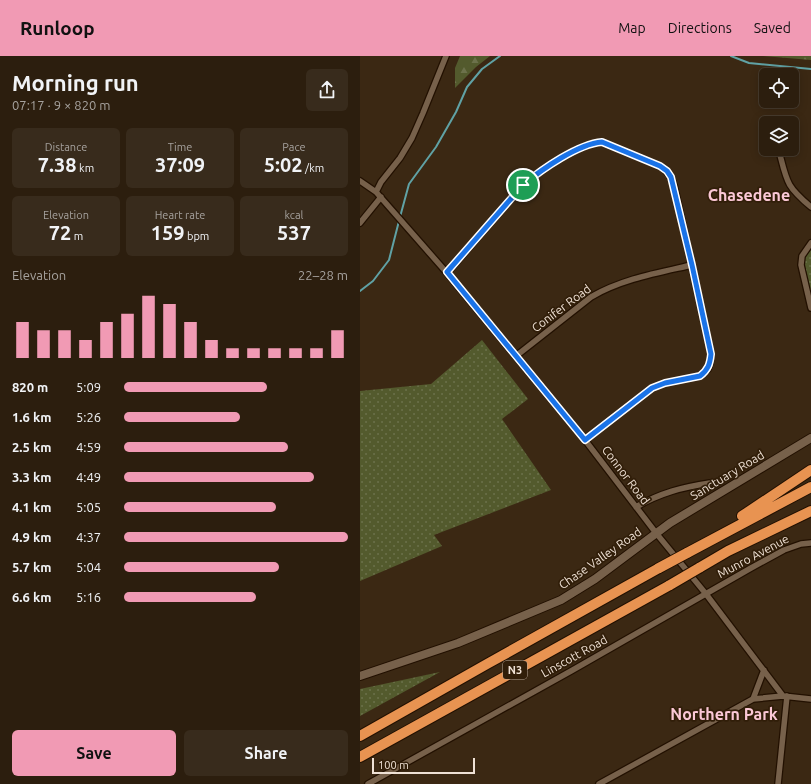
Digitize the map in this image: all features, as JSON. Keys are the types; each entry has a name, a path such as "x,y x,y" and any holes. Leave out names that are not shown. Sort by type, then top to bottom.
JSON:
{"highway":[{"path":"702,544 811,470"},
{"name":"N3","path":"360,736 702,544 811,486"},
{"name":"N3","path":"360,757 670,585 728,551 811,511"}],"street":[{"path":"376,192 412,138 446,56"},
{"path":"447,272 523,185 537,173 582,147 593,143 602,142 660,166 667,171 671,177 692,265 711,354 710,364 708,369 700,376 665,383 652,388 585,440"},
{"path":"780,156 786,180 798,196 811,207"},
{"name":"Connor Road","path":"360,181 381,197 447,272 585,440 656,533"},
{"path":"360,223 381,197"},
{"path":"811,243 802,256 801,266 811,308"},
{"name":"Conifer Road","path":"516,356 591,297 605,289 637,278 692,265"},
{"name":"Sanctuary Road","path":"656,533 811,438"},
{"path":"636,507 649,499 664,493 710,483"},
{"name":"Chase Valley Road","path":"360,676 458,643 561,600 616,564 656,533 706,594 785,696"},
{"name":"Munro Avenue","path":"706,594 784,550 801,544 811,543"},
{"name":"Linscott Road","path":"368,784 706,594"},
{"path":"753,699 764,670"},
{"path":"599,784 753,699 785,696 811,699"},
{"path":"778,784 785,696"}],"green space":[{"path":"460,56 490,56 476,67 455,88 455,68"},
{"path":"763,56 811,56 811,60"},
{"path":"811,250 811,301 803,268 803,259"},
{"path":"482,340 528,399 502,419 551,490 434,535 442,546 360,581 360,391 431,384"},
{"path":"440,672 360,716 360,689"}],"waterway":[{"path":"400,217 409,184 436,147 456,112 467,87 482,69 500,56"},
{"path":"731,56 749,63 811,69"},
{"path":"360,291 373,281 389,260 399,221"}],"district":[{"name":"Chasedene","path":"749,195"},
{"name":"Northern Park","path":"724,714"}],"route":[{"path":"602,142 660,166 667,171 671,177 675,189 711,354 710,364 708,369 700,376 665,383 652,388 585,440 447,272 523,185 537,173 582,147 593,143 602,142"}]}
